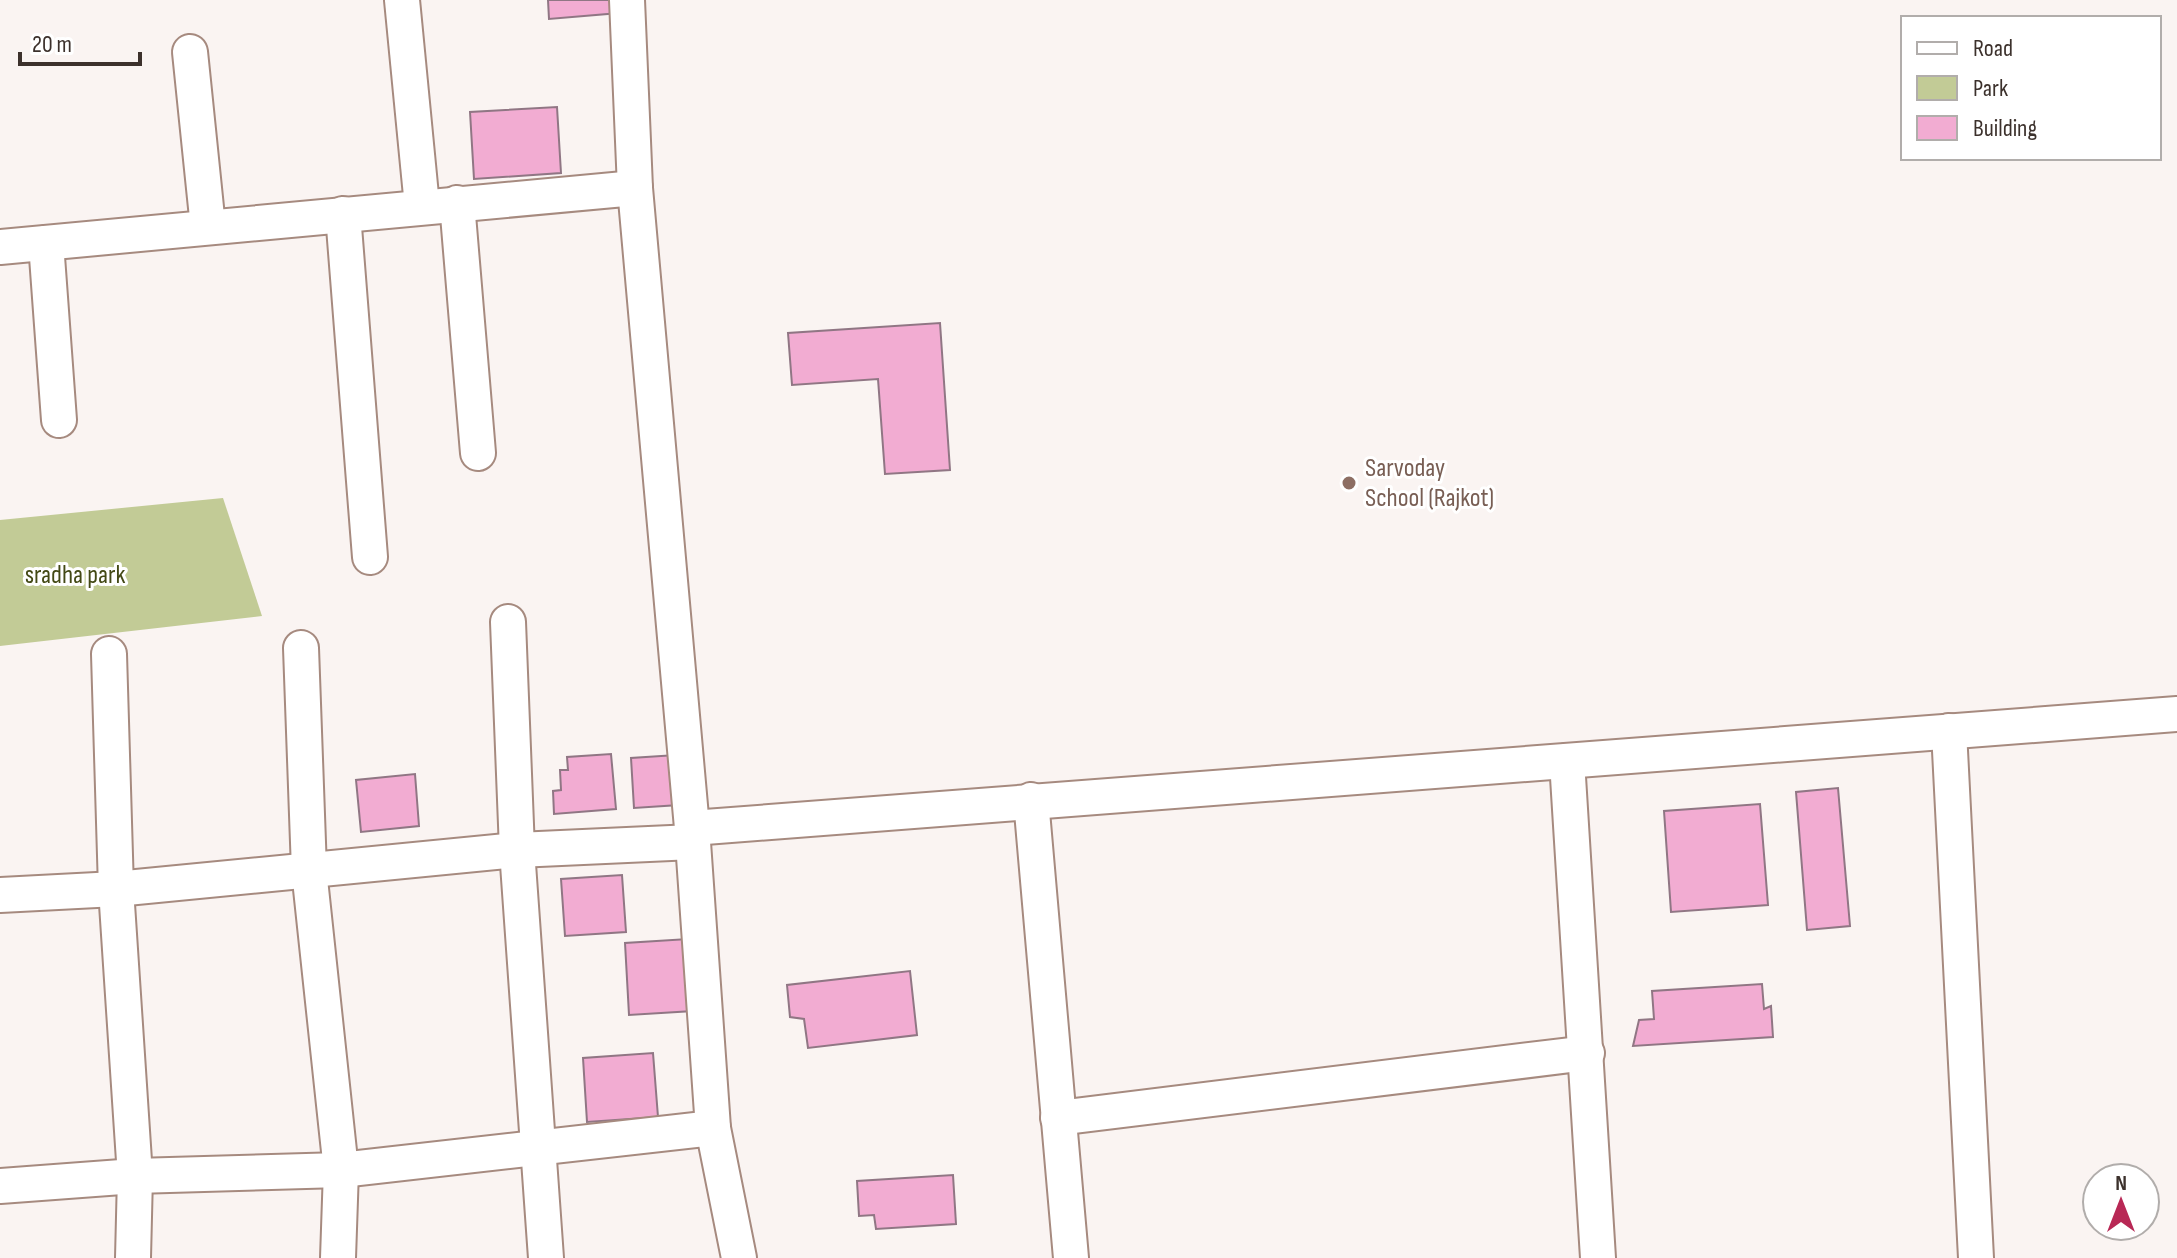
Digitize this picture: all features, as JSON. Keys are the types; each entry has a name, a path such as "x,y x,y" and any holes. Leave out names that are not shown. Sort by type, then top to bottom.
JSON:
{"street":[{"path":"402,0 422,206"},
{"path":"627,0 635,188 692,835 713,1128 739,1258"},
{"path":"190,52 208,227"},
{"path":"0,236 0,247 635,188"},
{"path":"457,203 478,453"},
{"path":"343,214 370,557"},
{"path":"46,243 59,420"},
{"path":"508,622 517,850 546,1258"},
{"path":"301,648 309,870 341,1170 338,1258"},
{"path":"109,654 116,889 135,1176 133,1258"},
{"path":"0,895 116,889 1031,800 2177,714"},
{"path":"1949,731 1976,1258"},
{"path":"1567,761 1598,1258"},
{"path":"1031,800 1071,1258"},
{"path":"1058,1118 1587,1053"},
{"path":"0,1186 135,1176 341,1170 713,1128"}],"green space":[{"name":"sradha park","path":"223,498 262,616 0,646 0,520"}],"building":[{"path":"548,0 618,0 619,13 549,19"},
{"path":"557,107 561,173 474,179 470,112"},
{"path":"940,323 950,470 885,474 878,379 792,385 788,333"},
{"path":"611,754 616,809 554,814 553,791 561,790 560,770 568,770 567,757"},
{"path":"676,755 679,805 634,808 631,758"},
{"path":"415,774 419,826 361,832 356,780"},
{"path":"1838,788 1850,926 1807,930 1796,792"},
{"path":"1760,804 1768,905 1671,912 1664,811"},
{"path":"622,875 626,932 565,936 561,879"},
{"path":"688,939 693,1011 629,1015 625,943"},
{"path":"910,971 917,1035 808,1048 804,1019 790,1017 787,985"},
{"path":"1762,984 1764,1009 1771,1006 1773,1037 1633,1046 1639,1020 1654,1019 1652,991"},
{"path":"653,1053 658,1117 587,1122 583,1058"},
{"path":"953,1175 956,1224 876,1229 874,1215 859,1216 857,1181"}],"place":[{"name":"Sarvoday School (Rajkot)","path":"1349,483"}]}
